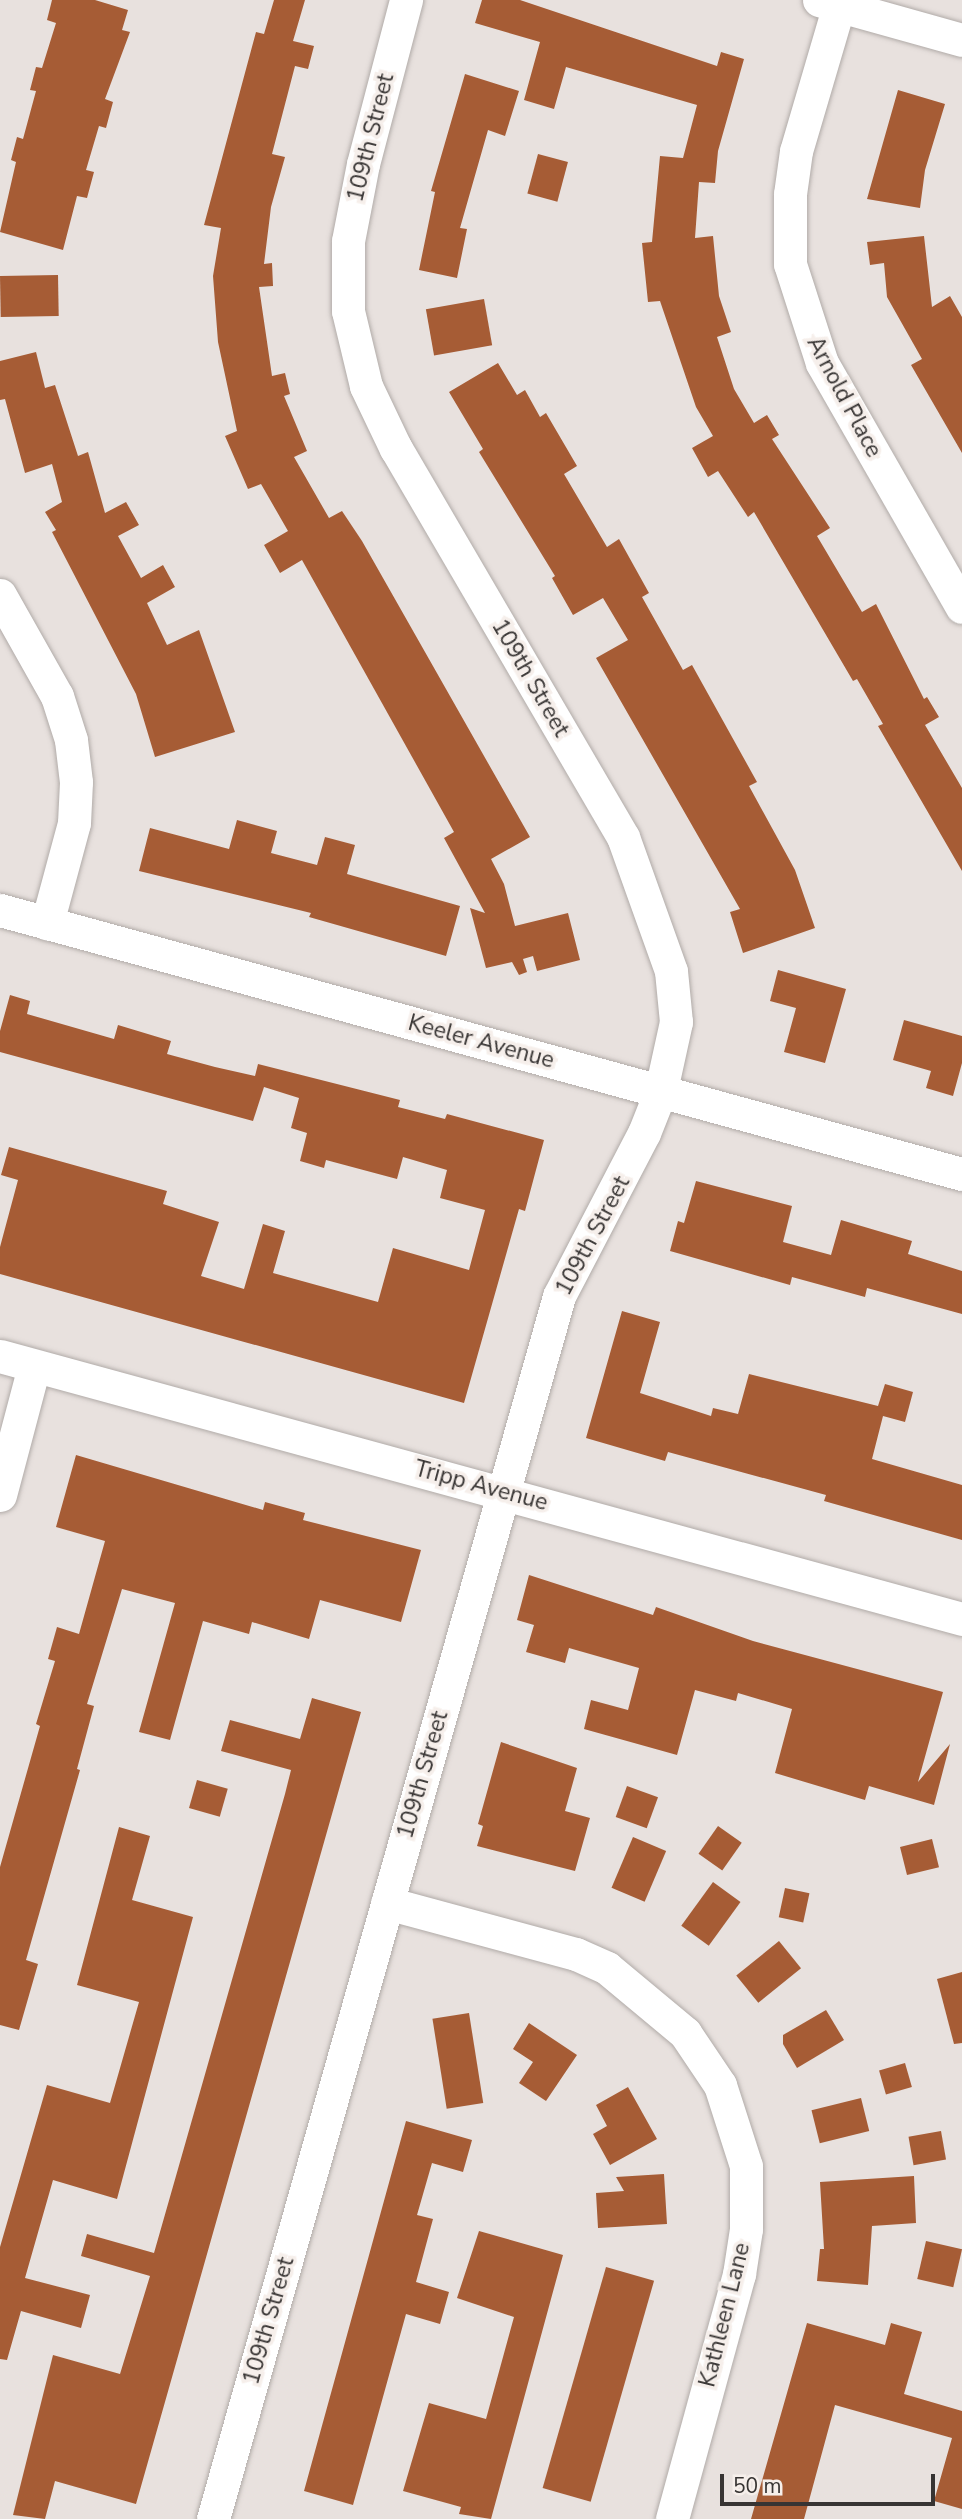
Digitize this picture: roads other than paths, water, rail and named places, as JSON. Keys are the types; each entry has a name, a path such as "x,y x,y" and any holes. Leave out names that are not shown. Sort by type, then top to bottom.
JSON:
{"street":[{"name":"109th Street","path":"213,2519 559,1296 624,1177 661,1090 677,1022 671,971 623,837 396,449 366,386 348,311 350,228 363,164 407,0"},
{"path":"829,3 962,40"},
{"name":"Arnold Place","path":"829,3 796,151 790,194 790,264 822,363 962,607"},
{"path":"0,596 57,696 71,740 76,782 74,822 47,923"},
{"name":"Keeler Avenue","path":"0,911 962,1174"},
{"name":"Tripp Avenue","path":"0,1356 962,1619"},
{"path":"0,1494 34,1366"},
{"name":"Kathleen Lane","path":"387,1903 576,1954 607,1968 685,2033 720,2085 746,2165 746,2230 739,2274 672,2519"}]}
